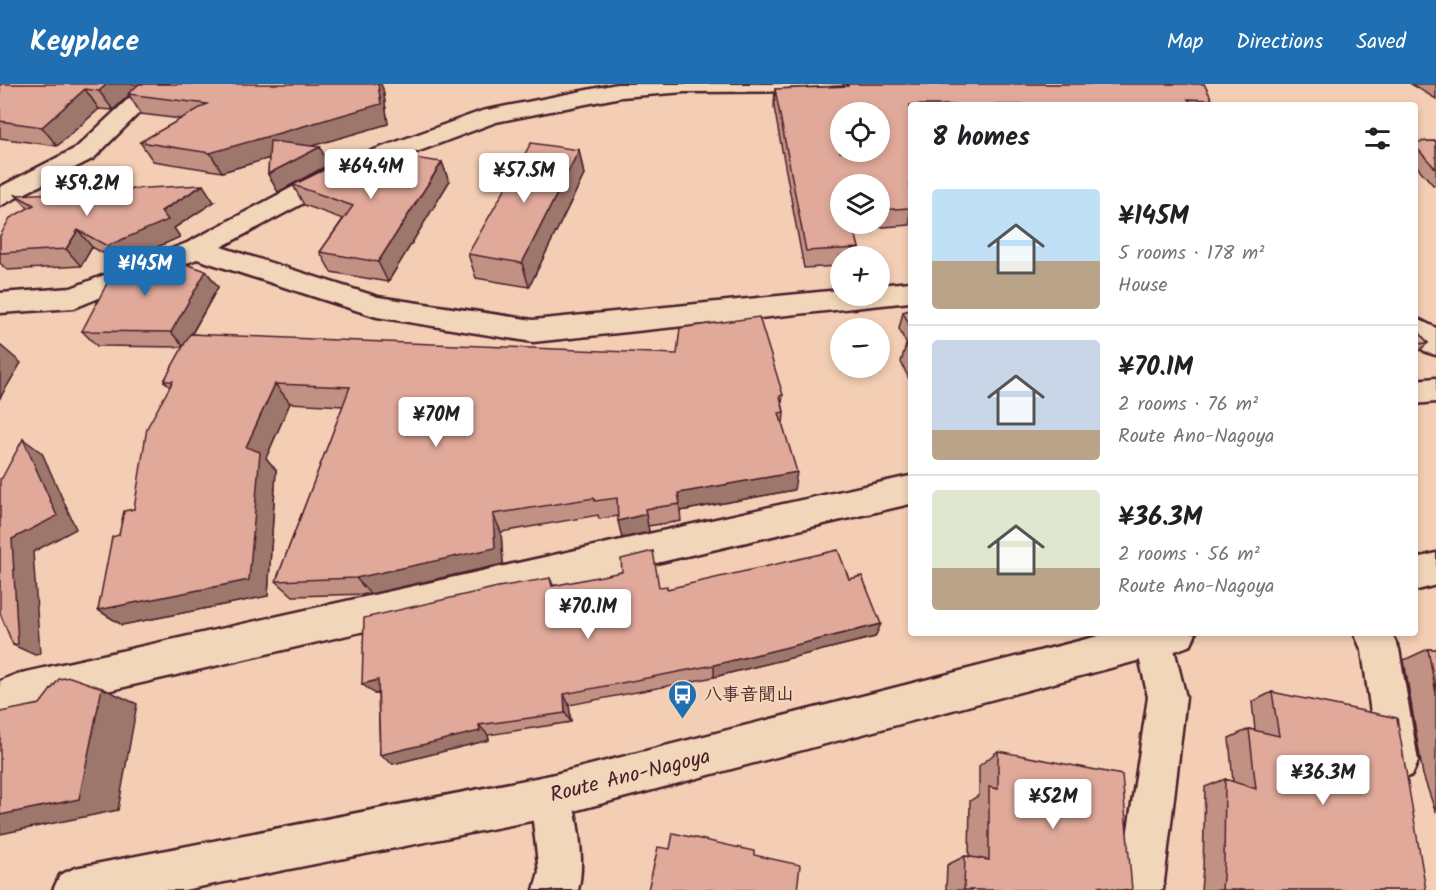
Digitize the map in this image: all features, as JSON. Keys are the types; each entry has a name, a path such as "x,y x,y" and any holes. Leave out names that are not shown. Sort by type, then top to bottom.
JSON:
{"street":[{"path":"0,198 85,153 158,84"},
{"path":"0,303 74,298 196,249 347,169 490,116 621,90 686,85 832,84"},
{"path":"196,249 377,307 533,331 830,300"},
{"path":"890,294 908,292"},
{"path":"1418,330 1436,344"},
{"path":"1418,392 1436,390"},
{"path":"0,701 17,693 908,490"},
{"path":"1418,574 1436,569"},
{"path":"1141,890 1167,697 1166,636"},
{"name":"Route Ano-Nagoya","path":"75,890 551,796 1166,636"},
{"path":"1374,636 1380,649 1404,798"},
{"path":"551,796 561,872 556,890"}],"building":[{"path":"0,84 107,84 99,91 85,89 42,127 0,121"},
{"path":"139,84 378,84 381,104 210,153 140,142 207,104 128,94"},
{"path":"847,84 1204,84 1212,100 1188,99 1190,102 908,102 908,208 890,209 890,174 830,174 830,234 856,234 858,246 830,246 830,250 806,251 775,89 848,86"},
{"path":"270,141 320,147 268,174"},
{"path":"1436,141 1436,169 1418,149 1418,142"},
{"path":"531,143 579,150 522,263 468,254"},
{"path":"363,151 442,162 378,262 320,252 353,206 293,185"},
{"path":"203,185 161,211 168,220 107,246 78,230 66,249 0,253 0,236 10,218 34,205 16,195"},
{"path":"160,255 206,271 171,332 82,331 112,274"},
{"path":"908,311 908,322 903,312"},
{"path":"759,317 783,395 780,396 784,412 779,413 797,472 678,493 680,504 645,509 646,514 618,521 617,498 595,501 594,498 493,514 495,548 356,578 276,581 350,387 275,384 246,447 260,452 249,580 98,610 112,537 119,535 124,511 134,509 147,428 173,381 164,381 190,334 677,354 680,328"},
{"path":"1418,331 1428,343 1418,344"},
{"path":"23,439 57,516 12,539 18,644 13,645 0,613 0,479"},
{"path":"838,550 849,579 862,576 881,624 714,665 564,694 565,713 479,725 480,731 380,755 378,680 362,684 364,618 498,587 550,578 552,586 622,572 621,559 653,551 659,587 667,586 667,589"},
{"path":"1428,649 1436,649 1436,693"},
{"path":"70,677 102,688 79,799 0,815 0,712 40,704 59,679"},
{"path":"1272,692 1397,718 1426,890 1222,890 1225,779 1256,789 1249,729 1279,736"},
{"path":"998,751 1122,775 1132,890 1117,890 1099,886 1099,890 964,890 965,856 989,860 989,787 998,789"},
{"path":"673,833 754,851 754,855 800,865 797,890 648,890 658,847 670,849"}],"place":[{"name":"八事音聞山","path":"683,720"}]}
